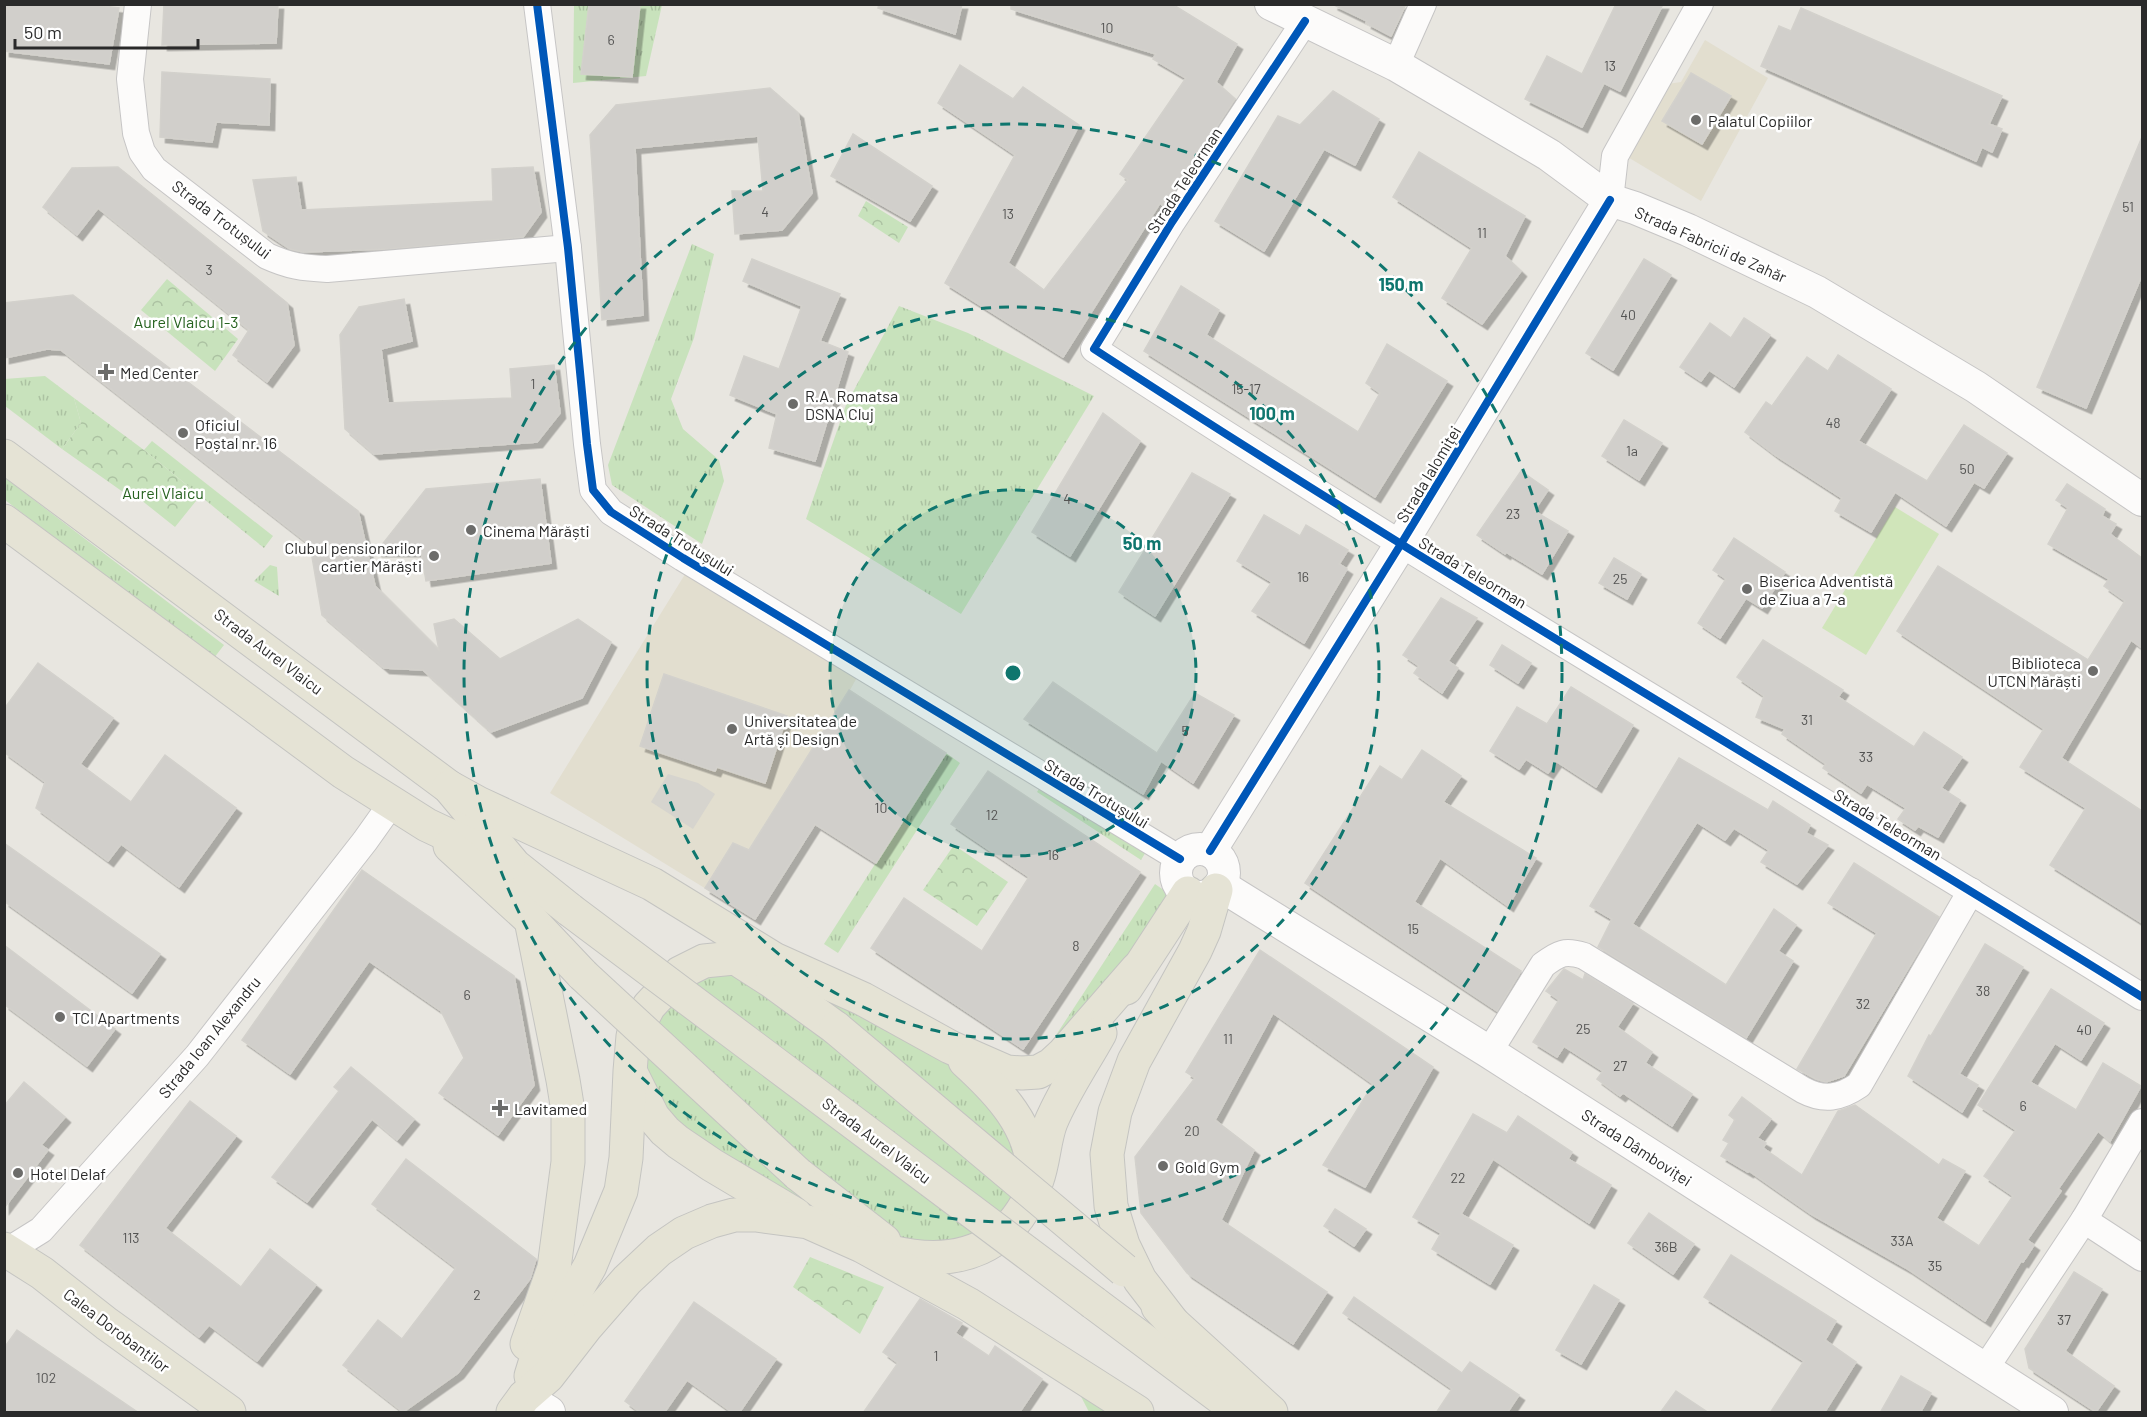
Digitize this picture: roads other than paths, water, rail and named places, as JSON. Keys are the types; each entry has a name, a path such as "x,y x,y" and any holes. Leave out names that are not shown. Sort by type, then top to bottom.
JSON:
{"main road":[{"name":"Strada Aurel Vlaicu","path":"4,456 449,787 515,866 570,910 1240,1413"},
{"name":"Strada Aurel Vlaicu","path":"4,521 343,772 427,825 515,866"},
{"path":"449,787 478,803 652,884 774,959 862,999 950,1047 1007,1072 1038,1072 1051,1065 1208,890"},
{"path":"427,825 531,920 583,975 798,1174 903,1255"},
{"path":"1173,1323 1140,1280 1123,1245 1111,1206 1107,1154 1114,1112 1134,1061 1204,932 1208,890"},
{"path":"526,1407 522,1358 554,1268 568,1162 568,1111 531,920"},
{"path":"526,1407 535,1363 590,1266 621,1191 626,1158 633,1036 649,1006 680,974 704,961 734,958 774,959"},
{"path":"734,958 770,980 836,1028 1124,1270 1173,1323 1271,1413"},
{"path":"862,1246 932,1259 960,1256 979,1250 996,1239 1023,1212 1038,1177 1051,1122 1137,969"},
{"path":"950,1047 1004,1100 1026,1139 1034,1160 1033,1184 1023,1212"},
{"path":"630,1071 653,1117 671,1137 712,1165 808,1222 862,1246 968,1304 1137,1413"},
{"path":"526,1407 586,1327 627,1280 659,1250 684,1233 712,1221 734,1215 756,1215 808,1222"},
{"name":"Calea Dorobanților","path":"5,1251 42,1273 107,1324 229,1413"}],"street":[{"name":"Strada Trotușului","path":"138,4 130,79 136,133 142,152 154,169 267,256 302,268 327,268 568,248"},
{"name":"Strada Trotușului","path":"537,4 568,248 593,490 611,512 683,558 1180,859"},
{"name":"Strada Fabricii de Zahăr","path":"1271,4 1396,65 1549,155 1610,200 1688,231 1817,292 1976,387 2142,500"},
{"path":"1396,65 1423,4"},
{"name":"Strada Ialomiței","path":"1210,851 1401,544 1610,200 1615,156 1700,4"},
{"name":"Strada Teleorman","path":"1305,21 1172,222 1094,349 1265,460 2142,997"},
{"name":"Strada Ioan Alexandru","path":"5,1251 41,1230 197,1056 392,803"},
{"path":"1204,849 1210,851 1216,855 1224,873 1208,890 1183,889 1176,871 1180,859 1191,851 1204,849"},
{"name":"Strada Dâmboviței","path":"1208,890 1488,1052 2052,1413"},
{"path":"1488,1052 1543,965 1555,956 1569,952 1584,956 1814,1096 1828,1098 1838,1096 1850,1092 1859,1084 1971,891"},
{"path":"1985,1369 2084,1220 2142,1122"},
{"path":"2084,1220 2142,1258"}],"place":[{"name":"Palatul Copiilor","path":"1696,120"},
{"name":"Med Center","path":"106,372"},
{"name":"R.A. Romatsa DSNA Cluj","path":"793,404"},
{"name":"Oficiul Poștal nr. 16","path":"183,433"},
{"name":"Cinema Mărăști","path":"471,530"},
{"name":"Clubul pensionarilor cartier Mărăști","path":"434,556"},
{"name":"Biserica Adventistă de Ziua a 7-a","path":"1747,589"},
{"name":"Biblioteca UTCN Mărăști","path":"2093,671"},
{"name":"Universitatea de Artă și Design","path":"732,729"},
{"name":"TCI Apartments","path":"60,1017"},
{"name":"Lavitamed","path":"500,1108"},
{"name":"Gold Gym","path":"1163,1166"},
{"name":"Hotel Delaf","path":"18,1173"}],"park label":[{"name":"Aurel Vlaicu 1-3","path":"186,321"},
{"name":"Aurel Vlaicu","path":"163,492"}]}
